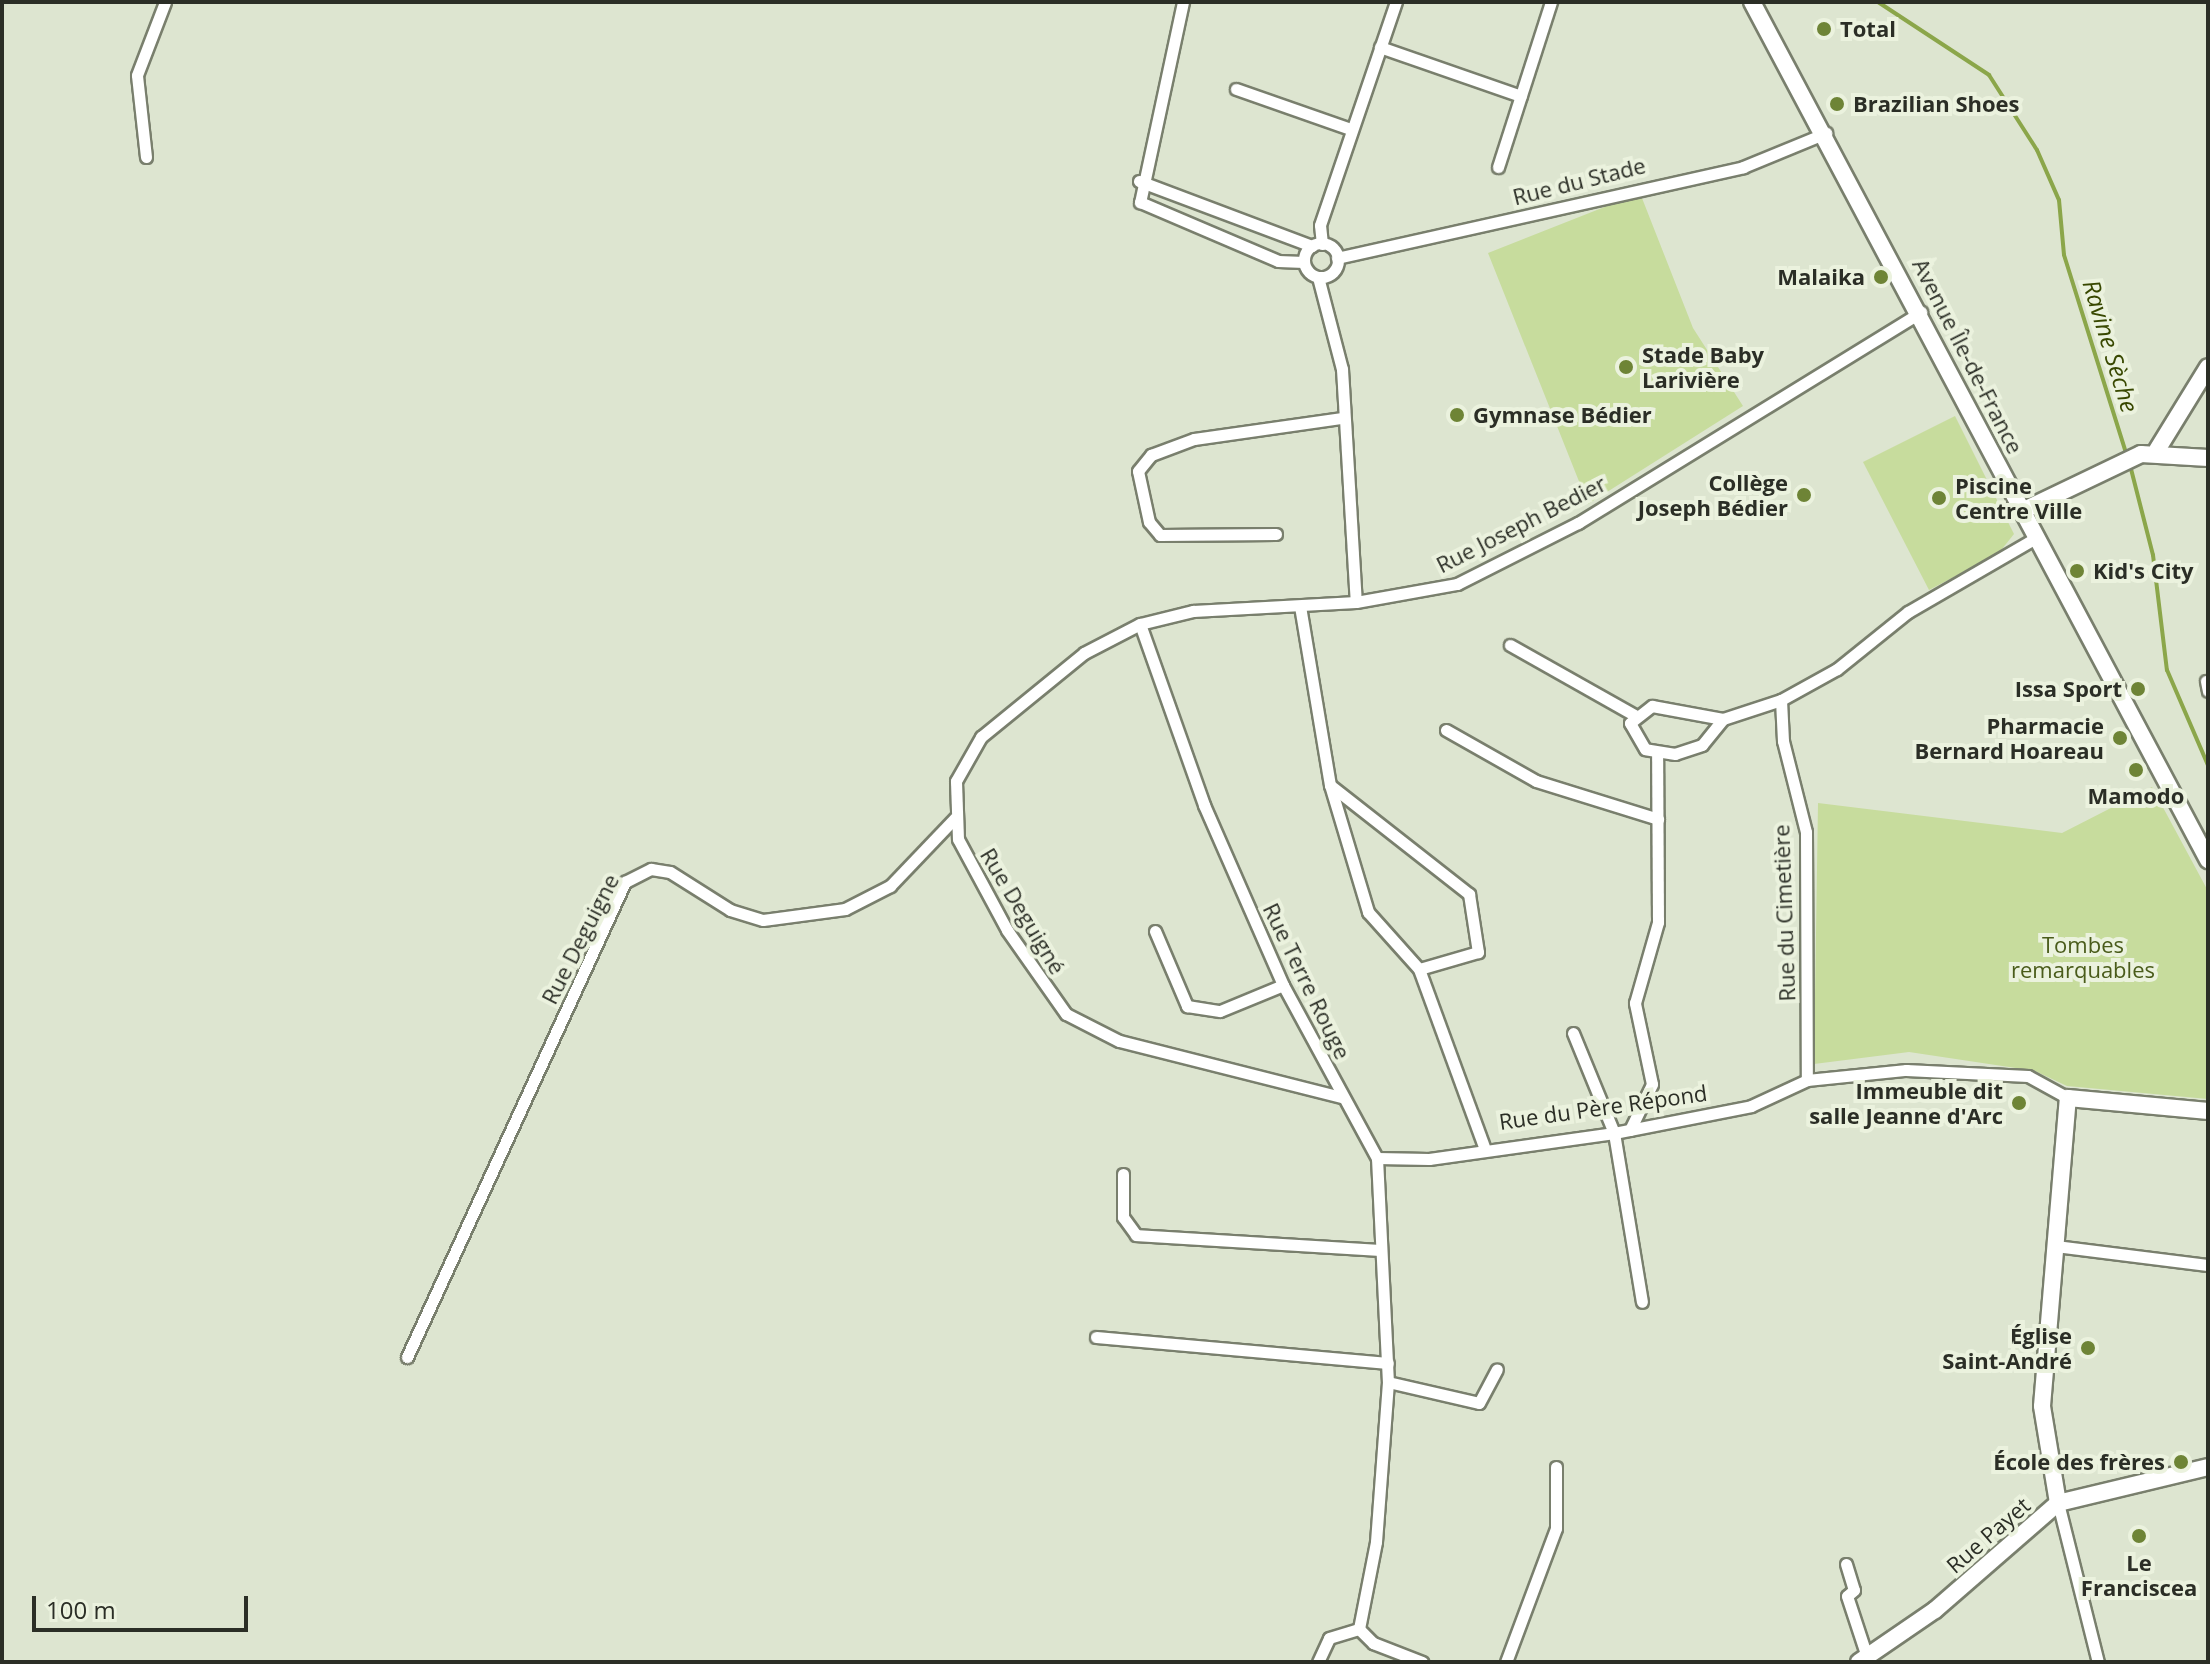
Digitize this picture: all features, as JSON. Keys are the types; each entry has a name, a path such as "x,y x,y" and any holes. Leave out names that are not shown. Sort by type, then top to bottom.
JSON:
{"street":[{"path":"146,157 137,75 165,2"},
{"path":"1183,2 1139,181 1143,204 1278,261 1304,262 1318,277 1342,369 1341,418 1356,602"},
{"path":"1304,262 1317,245 1320,225 1350,129 1396,2"},
{"name":"Rue du Stade","path":"1498,167 1551,2"},
{"name":"Avenue Île-de-France","path":"1752,2 1827,133 1921,312 2034,539 2208,860"},
{"path":"1380,47 1521,96"},
{"path":"1236,89 1350,129"},
{"name":"Rue du Stade","path":"1337,258 1743,167 1827,133"},
{"path":"1139,181 1317,245 1337,258 1332,272 1318,277"},
{"name":"Rue Joseph Bedier","path":"1140,624 1193,611 1356,602 1457,584 1578,523 1921,312"},
{"path":"2149,452 2208,367"},
{"path":"1276,534 1160,535 1149,522 1138,471 1151,455 1194,439 1341,418"},
{"path":"2022,511 2117,463 2149,452 2208,458"},
{"path":"1634,715 1652,706 1723,719 1781,700 1837,669 1908,612 2034,539"},
{"path":"1300,606 1330,785 1368,912 1419,969 1484,1147"},
{"name":"Rue Deguigné","path":"1140,624 1072,661 981,737 956,781 955,818 974,876 1066,1014 1119,1041 1341,1097"},
{"name":"Rue Terre Rouge","path":"1140,624 1204,805 1283,985 1341,1097 1377,1158 1379,1250 1388,1382 1376,1542 1359,1629"},
{"path":"1510,645 1634,715"},
{"name":"Rue du Cimetière","path":"1781,700 1783,741 1806,832 1807,1080"},
{"path":"1634,715 1633,735 1657,753 1702,745 1723,719"},
{"path":"1446,730 1536,781 1658,819"},
{"path":"1630,1130 1652,1084 1635,1003 1658,922 1657,753"},
{"path":"1330,785 1469,894 1478,952 1419,969"},
{"name":"Rue Deguigne","path":"407,1357 625,882 651,869 670,872 730,910 763,920 845,909 890,886 955,818"},
{"path":"1155,931 1177,995 1199,1012 1237,1007 1283,985"},
{"path":"1573,1033 1614,1133 1642,1302"},
{"name":"Rue du Père Répond","path":"1377,1158 1429,1159 1484,1147 1614,1133 1751,1106 1807,1080 1981,1071 2028,1076 2068,1098 2208,1111"},
{"path":"2068,1098 2042,1406 2058,1503 2098,1662"},
{"path":"1123,1174 1123,1217 1136,1235 1379,1250"},
{"path":"2055,1246 2208,1265"},
{"path":"1096,1337 1388,1363"},
{"path":"1388,1382 1479,1403 1497,1369"},
{"path":"1506,1662 1556,1528 1556,1467"},
{"name":"Rue Payet","path":"1863,1659 1935,1610 2058,1503 2208,1467"},
{"path":"1846,1564 1854,1590 1847,1596 1863,1659"},
{"path":"1318,1662 1329,1638 1359,1629 1373,1643 1422,1662"}],"green space":[{"name":"Stade Baby Larivière","path":"1640,193 1693,328 1743,406 1588,504 1488,253"},
{"name":"Piscine Centre Ville","path":"1955,416 2014,534 1998,554 1929,590 1863,462"},
{"name":"Tombes remarquables","path":"2152,787 2208,891 2208,1099 2067,1086 2035,1071 1909,1052 1814,1064 1818,803 2062,833"}],"waterway":[{"name":"Ravine Sèche","path":"1878,2 1989,75 2037,150 2059,200 2064,255 2127,456"},
{"name":"Ravine Sèche","path":"2130,465 2153,555 2167,670 2208,765"}],"place":[{"name":"Total","path":"1824,29"},
{"name":"Brazilian Shoes","path":"1837,104"},
{"name":"Malaika","path":"1881,277"},
{"name":"Stade Baby Larivière","path":"1626,367"},
{"name":"Gymnase Bédier","path":"1457,415"},
{"name":"Collège Joseph Bédier","path":"1804,495"},
{"name":"Piscine Centre Ville","path":"1939,498"},
{"name":"Kid's City","path":"2077,571"},
{"name":"Issa Sport","path":"2138,689"},
{"name":"Pharmacie Bernard Hoareau","path":"2120,738"},
{"name":"Mamodo","path":"2136,770"},
{"name":"Immeuble dit salle Jeanne d'Arc","path":"2019,1103"},
{"name":"Église Saint-André","path":"2088,1348"},
{"name":"École des frères","path":"2181,1462"},
{"name":"Le Franciscea","path":"2139,1536"}]}
